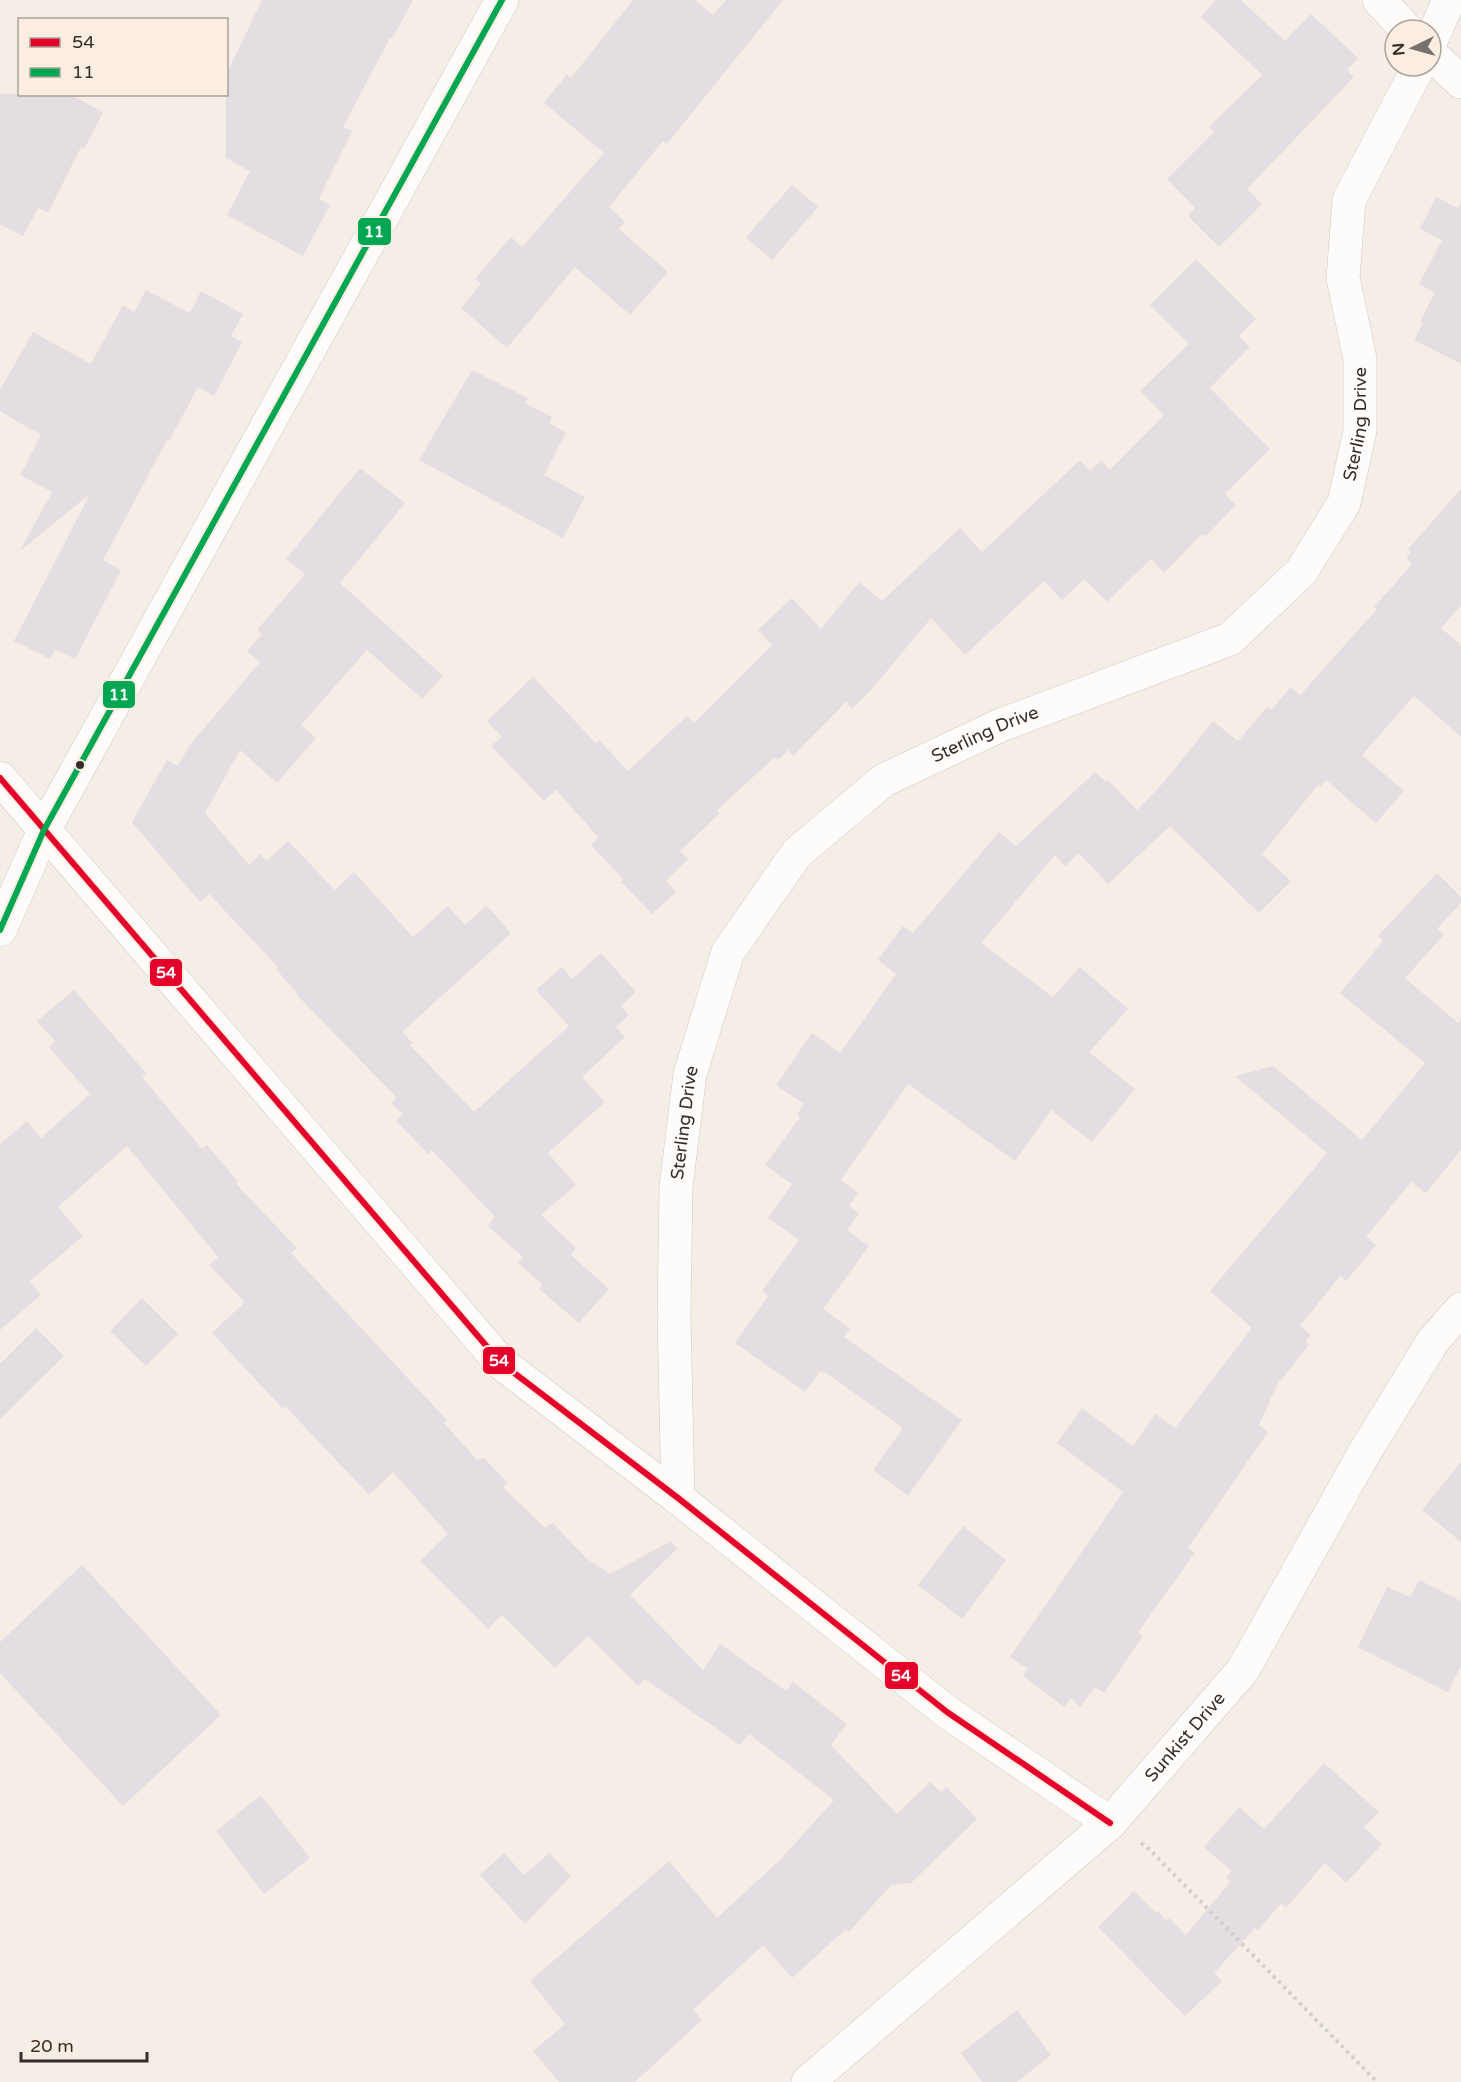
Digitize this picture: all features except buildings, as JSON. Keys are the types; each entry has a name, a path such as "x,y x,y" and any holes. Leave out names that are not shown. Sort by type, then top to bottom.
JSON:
{"street":[{"path":"0,930 44,830 502,0"},
{"path":"1378,0 1395,18"},
{"path":"1441,18 1449,0"},
{"path":"1443,65 1461,82"},
{"name":"Sterling Drive","path":"678,1498 674,1315 676,1187 690,1074 728,952 797,853 884,780 1001,725 1230,639 1301,572 1344,503 1360,431 1360,359 1343,278 1348,200 1413,78"},
{"path":"0,778 501,1364 678,1498 947,1712 1110,1823"},
{"name":"Sunkist Drive","path":"808,2082 1110,1823 1243,1670 1363,1455 1433,1341 1461,1309"}],"path":[{"path":"1110,1823 1149,1849 1377,2082"}],"transit line":[{"name":"11","path":"0,930 44,830 502,0"},
{"name":"54","path":"0,778 501,1363 678,1498 947,1712 1110,1823"}]}
